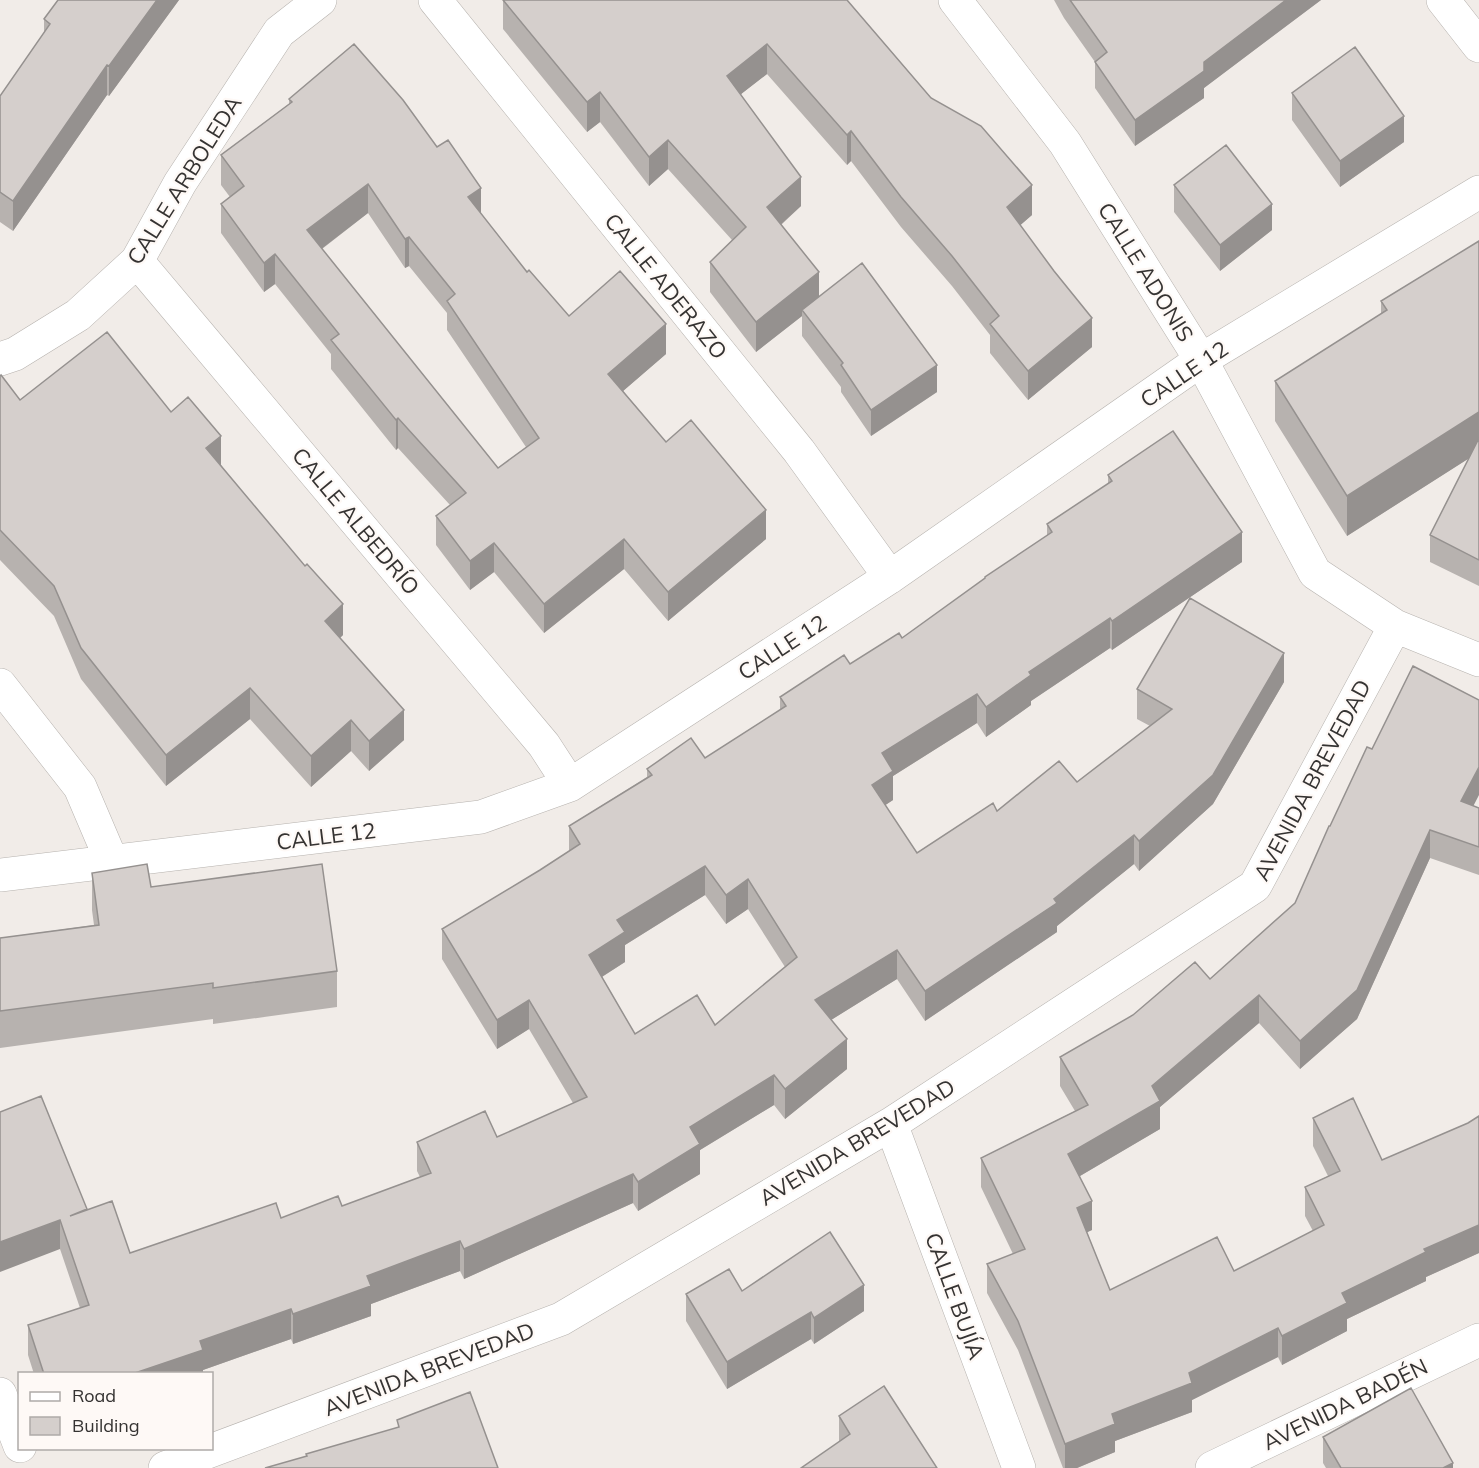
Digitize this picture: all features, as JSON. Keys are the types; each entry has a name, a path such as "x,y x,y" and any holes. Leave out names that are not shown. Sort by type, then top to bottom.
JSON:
{"street":[{"name":"CALLE ARBOLEDA","path":"0,359 15,354 78,315 137,261 180,183 279,32 320,0"},
{"name":"CALLE ADERAZO","path":"435,0 799,451 890,577"},
{"name":"CALLE ADONIS","path":"955,0 1065,143 1201,360 1315,573 1395,626 1479,660"},
{"path":"1443,0 1479,46"},
{"name":"CALLE 12","path":"0,875 481,817 570,785 890,577 1201,360 1479,192"},
{"name":"CALLE ALBEDRÍO","path":"137,261 544,745 570,785"},
{"name":"AVENIDA BREVEDAD","path":"213,1450 561,1319 891,1124 1256,886 1395,626"},
{"path":"0,685 80,787 112,862"},
{"name":"CALLE BUJÍA","path":"891,1124 1019,1468"},
{"name":"AVENIDA BADÉN","path":"1212,1468 1477,1348"},
{"path":"0,1394 18,1442"},
{"path":"21,1450 28,1468"},
{"name":"AVENIDA BREVEDAD","path":"165,1468 213,1450"}],"building":[{"path":"58,0 157,0 109,66 107,65 13,201 0,192 0,96 50,24 44,19"},
{"path":"503,0 847,0 931,98 981,126 1032,185 1007,207 1092,318 1028,371 990,324 999,316 952,256 901,197 851,131 847,135 767,44 727,76 801,177 767,207 819,272 756,322 710,262 746,227 668,140 649,157 600,92 587,102"},
{"path":"1070,0 1286,0 1204,62 1204,71 1135,120 1095,62 1107,52"},
{"path":"354,44 403,100 437,147 448,140 481,188 468,197 527,272 529,270 569,316 620,271 666,324 608,374 666,442 691,420 766,510 668,592 624,539 544,604 494,543 470,561 436,516 466,493 398,418 396,420 331,340 339,334 275,254 264,263 221,204 244,186 221,155 292,102 289,99","holes":["368,184 405,239 409,237 455,294 447,301 539,438 498,468 307,230"]},
{"path":"1355,47 1404,116 1340,161 1292,93"},
{"path":"1226,145 1272,204 1220,245 1174,185"},
{"path":"1479,241 1479,412 1347,496 1275,381 1387,310 1381,301"},
{"path":"862,263 937,365 871,410 841,365 843,363 802,310"},
{"path":"107,332 171,412 188,397 221,436 206,448 305,566 307,564 343,604 325,621 404,710 369,741 351,720 311,756 250,688 166,755 81,648 54,586 0,530 0,376 20,400"},
{"path":"1173,431 1242,532 1112,621 1110,618 1029,672 1031,675 986,707 977,694 882,753 893,771 872,785 917,853 993,803 997,811 1059,761 1077,782 1172,709 1137,689 1190,598 1284,653 1213,775 1139,841 1134,835 1054,899 1057,903 925,991 897,950 815,1000 847,1039 785,1089 774,1075 690,1127 700,1144 638,1182 633,1174 464,1249 460,1241 367,1276 371,1286 293,1314 291,1309 200,1341 203,1350 138,1372 43,1372 28,1325 89,1305 60,1220 0,1242 0,1112 41,1096 87,1209 70,1216 112,1201 130,1253 276,1203 281,1218 338,1196 342,1206 431,1173 417,1142 485,1111 497,1137 587,1097 529,1000 497,1020 442,929 580,844 569,826 652,775 647,769 691,738 705,758 786,706 780,697 844,655 850,664 899,633 902,638 985,577 1052,532 1047,524 1112,481 1108,475","holes":["705,866 726,895 748,879 797,957 715,1025 697,995 635,1034 589,955 625,932 617,920"]},
{"path":"1479,438 1479,560 1430,535"},
{"path":"1413,666 1479,700 1479,767 1461,801 1479,808 1479,847 1430,830 1357,990 1300,1041 1259,995 1152,1086 1160,1101 1068,1154 1092,1201 1077,1208 1110,1290 1217,1237 1234,1271 1324,1225 1305,1187 1340,1171 1313,1118 1353,1098 1382,1160 1468,1123 1479,1116 1479,1225 1424,1249 1426,1252 1342,1293 1347,1303 1282,1336 1278,1328 1189,1373 1192,1383 1112,1414 1115,1424 1065,1444 1018,1321 987,1264 1025,1249 981,1158 1088,1105 1060,1057 1133,1015 1195,962 1210,979 1295,903 1367,747 1372,749"},
{"path":"147,864 151,887 322,864 337,971 213,988 213,983 0,1011 0,938 99,925 92,873"},
{"path":"830,1232 864,1285 814,1318 811,1312 727,1362 686,1294 729,1269 742,1291"},
{"path":"884,1386 937,1468 801,1468 850,1434 839,1416"},
{"path":"1411,1388 1453,1463 1443,1468 1341,1468 1323,1437"},
{"path":"470,1392 498,1468 265,1468 399,1427 397,1420"}]}
